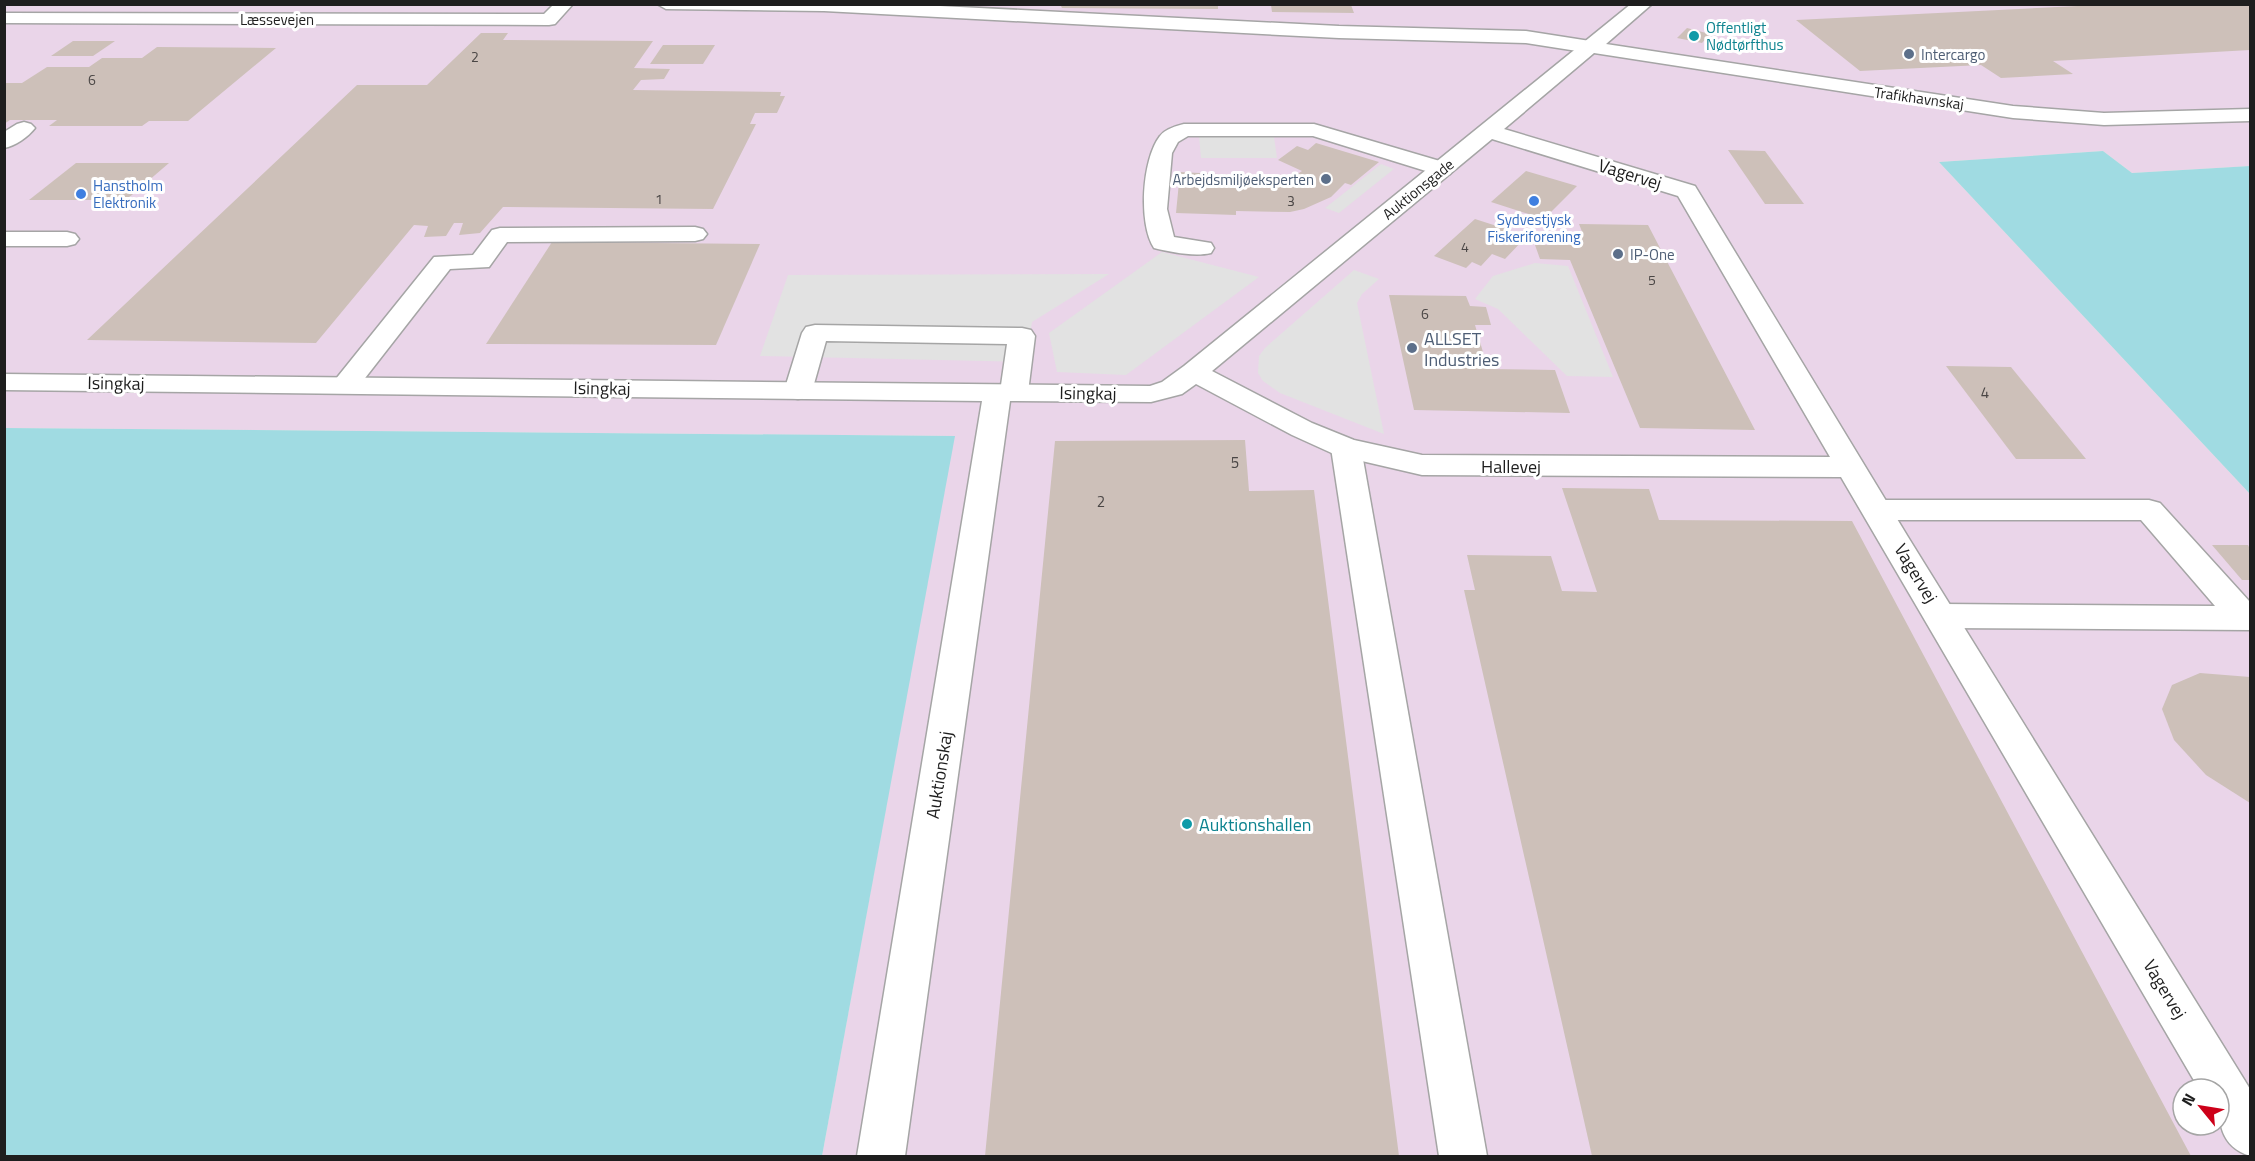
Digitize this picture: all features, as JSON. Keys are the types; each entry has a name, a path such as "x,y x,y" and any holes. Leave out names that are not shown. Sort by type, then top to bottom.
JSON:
{"street":[{"name":"Læssevejen","path":"4,18 549,21 564,4"},
{"name":"Trafikhavnskaj","path":"666,4 824,6 1339,32 1526,37 2013,112 2104,119 2250,115"},
{"name":"Auktionsgade","path":"1194,372 1642,5"},
{"path":"4,142 24,128"},
{"path":"1202,248 1163,243 1155,209 1161,153 1169,138 1184,130 1314,130 1442,169"},
{"name":"Vagervej","path":"1489,131 1687,191 1849,467 1878,510 1942,616 2250,1132"},
{"path":"345,385 444,262 480,262 500,235 695,234"},
{"path":"4,239 67,239"},
{"name":"Auktionskaj","path":"798,391 814,333 1022,336 1005,393 881,1156"},
{"name":"Hallevej","path":"1194,372 1302,429 1346,448 1422,465 1849,467"},
{"name":"Isingkaj","path":"4,382 1151,394 1172,388 1194,372"},
{"path":"1346,448 1463,1156"},
{"path":"1878,510 2149,510 2246,619 1942,616"}],"shaded area":[{"path":"5,5 2250,5 2250,166 2132,173 2103,151 1939,162 2250,494 2250,1156 822,1156 954,436 5,428"},
{"path":"1199,136 1274,137 1277,158 1201,158"},
{"path":"1381,164 1394,169 1339,213 1325,208"},
{"path":"1162,252 1259,277 1126,375 1057,372 1049,333"},
{"path":"1535,263 1568,266 1613,377 1567,376 1498,309 1475,299 1493,276"},
{"path":"1354,270 1379,279 1362,294 1357,303 1384,434 1280,393 1263,381 1258,373 1259,356 1265,348"},
{"path":"1109,274 1032,322 1026,362 760,356 788,275"}],"water":[{"path":"2103,151 2132,173 2250,166 2250,494 1939,162"},
{"path":"5,428 955,436 822,1156 5,1156"}],"building":[{"path":"1060,4 1218,4 1218,9 1062,8"},
{"path":"2118,4 2250,4 2250,50 2053,61 2073,74 2001,78 1981,65 1860,71 1796,20"},
{"path":"1271,5 1351,5 1354,13 1272,12"},
{"name":"Offentligt Nødtørfthus","path":"1687,28 1710,34 1702,43 1677,38"},
{"path":"481,33 508,33 503,40 653,41 634,68 670,69 664,79 641,80 633,90 781,92 780,96 785,96 777,113 755,113 750,124 756,124 713,209 503,207 480,233 459,235 463,223 454,223 446,236 424,237 428,226 414,225 316,343 87,340 357,85 427,85"},
{"path":"73,41 115,41 93,56 51,56"},
{"path":"663,45 715,45 703,64 650,64"},
{"path":"157,47 276,48 188,121 149,121 142,126 49,126 57,120 10,120 4,124 4,83 22,83 47,67 89,67 102,58 142,58"},
{"name":"Arbejdsmiljøeksperten","path":"1316,143 1379,162 1351,185 1345,183 1331,197 1304,209 1290,212 1236,211 1236,215 1176,213 1180,172 1238,175 1239,185 1282,184 1302,171 1278,160 1297,146 1308,150"},
{"path":"1728,150 1765,151 1804,204 1765,204"},
{"path":"76,163 169,163 126,200 29,200"},
{"path":"1526,171 1577,186 1544,219 1491,202"},
{"path":"1475,219 1506,229 1503,232 1524,239 1505,259 1492,254 1481,266 1472,262 1466,268 1434,256"},
{"path":"1579,224 1648,225 1755,430 1640,428 1570,260 1540,259 1535,245 1564,245 1559,234 1583,234"},
{"path":"552,242 760,244 716,345 486,344"},
{"path":"1389,295 1466,296 1470,306 1486,307 1491,325 1475,325 1488,369 1555,370 1570,413 1414,410"},
{"path":"1946,366 2011,367 2086,459 2016,459"},
{"name":"Auktionshallen","path":"1245,440 1249,491 1314,490 1399,1156 985,1156 1055,441"},
{"path":"1562,488 1649,489 1659,520 1852,521 2171,1119 2171,1137 2181,1137 2191,1156 1592,1156 1464,590 1475,590 1467,555 1551,556 1562,591 1597,592"},
{"path":"2212,545 2248,545 2250,580 2242,580"},
{"path":"2200,673 2250,677 2250,803 2206,775 2174,740 2162,709 2172,685"}],"place":[{"name":"Offentligt Nødtørfthus","path":"1694,36"},
{"name":"Intercargo","path":"1909,54"},
{"name":"Arbejdsmiljøeksperten","path":"1326,179"},
{"name":"Hanstholm Elektronik","path":"81,194"},
{"name":"Sydvestjysk Fiskeriforening","path":"1534,201"},
{"name":"IP-One","path":"1618,254"},
{"name":"ALLSET Industries","path":"1412,348"},
{"name":"Auktionshallen","path":"1187,824"}]}
